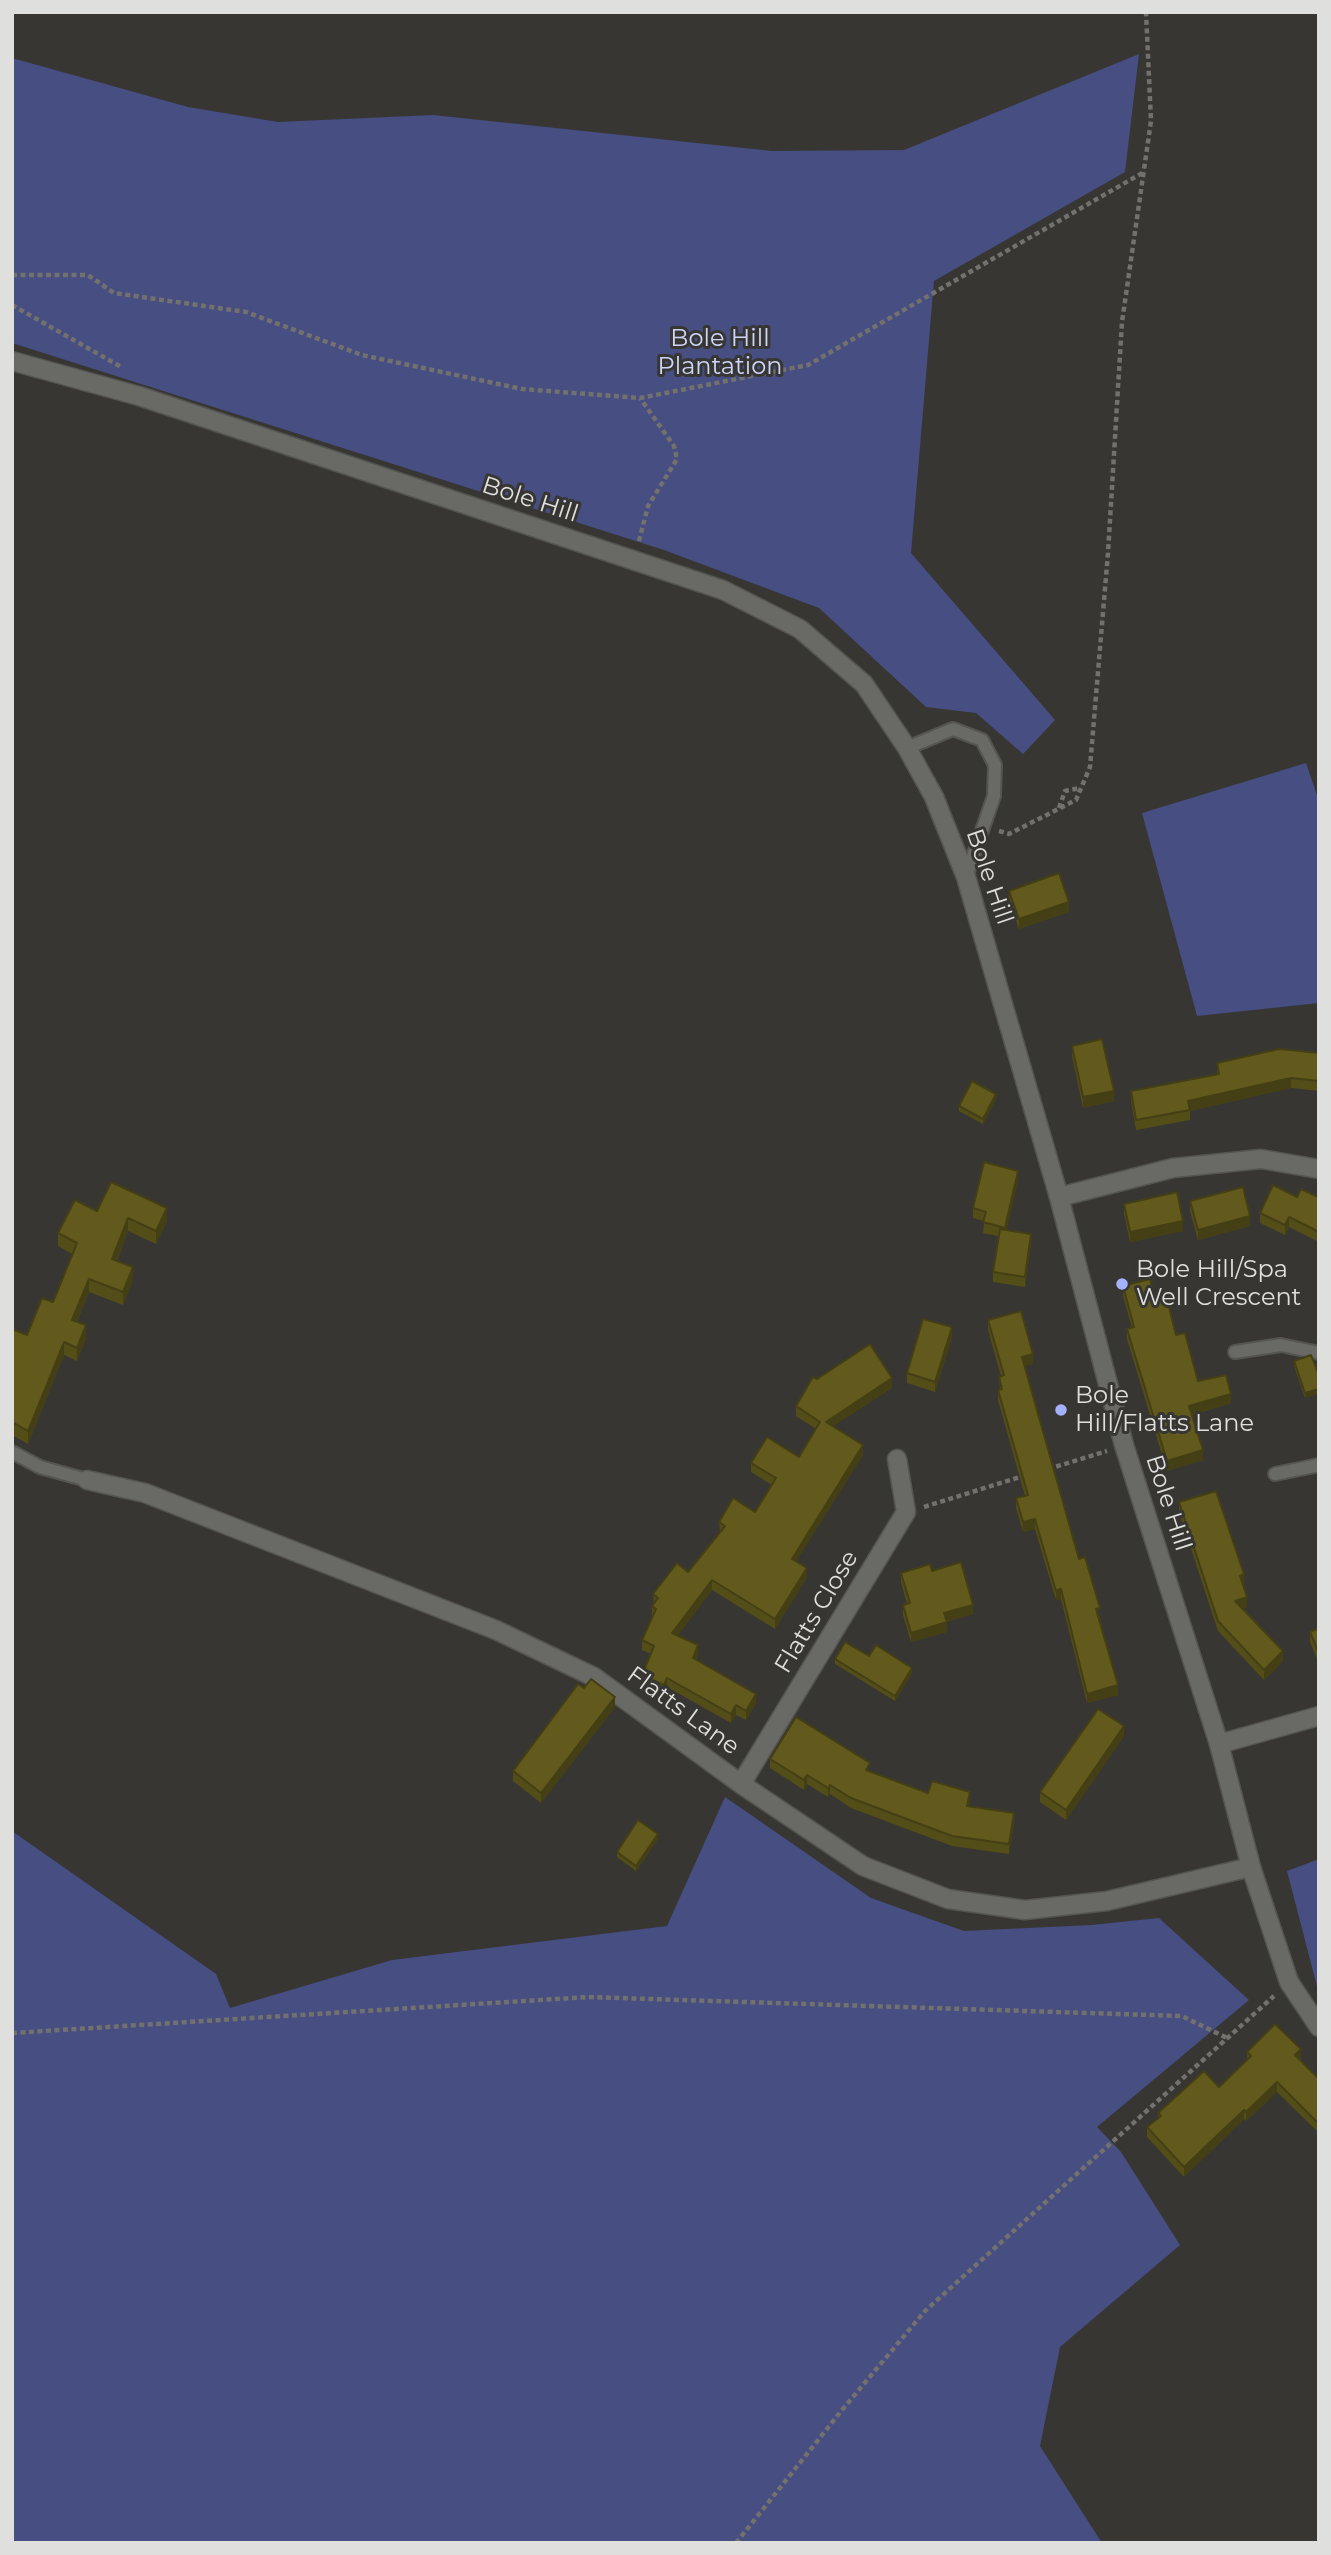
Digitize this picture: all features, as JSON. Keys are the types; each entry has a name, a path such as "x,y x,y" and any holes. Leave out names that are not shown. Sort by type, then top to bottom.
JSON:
{"street":[{"name":"Bole Hill","path":"12,360 139,396 723,590 800,629 864,684 907,748 934,797 966,877 1059,1197 1124,1445 1219,1744 1251,1867 1289,1982 1319,2027"},
{"path":"1059,1197 1173,1168 1261,1159 1319,1169"},
{"path":"897,1459 906,1512"},
{"name":"Flatts Lane","path":"87,1480 145,1493 496,1630 594,1677 741,1784 863,1867 948,1899 1025,1910 1107,1901 1251,1867"},
{"name":"Flatts Close","path":"741,1784 906,1512"},
{"path":"1219,1744 1319,1716"}],"lane":[{"path":"907,748 953,729 982,740 995,765 994,796 966,877"},
{"path":"1235,1353 1281,1345 1319,1353"},
{"path":"12,1452 40,1467 87,1480"},
{"path":"1275,1474 1319,1465"}],"path":[{"path":"985,827 1009,834 1076,800 1090,766 1108,554 1122,322 1151,121 1146,12"},
{"path":"12,275 88,275 114,293 246,312 362,355 522,389 640,398 808,365 1144,172"},
{"path":"12,305 142,379 139,396"},
{"path":"635,561 648,506 677,460 674,446 640,398"},
{"path":"1059,808 1065,791 1081,788"},
{"path":"1047,1469 1124,1445"},
{"path":"906,1512 1034,1473"},
{"path":"736,2543 925,2311 1289,1982"},
{"path":"12,2032 588,1997 1182,2016 1227,2038"}],"green space":[{"name":"Bole Hill Plantation","path":"1139,54 1125,172 934,281 911,553 1055,720 1023,754 976,713 926,707 819,608 664,550 12,343 12,58 188,107 278,122 433,115 772,151 904,150"},
{"path":"1306,763 1319,801 1319,1003 1197,1016 1142,813"},
{"path":"725,1797 871,1898 964,1931 1091,1925 1159,1918 1249,2000 1097,2127 1121,2152 1180,2245 1060,2347 1040,2446 1102,2543 12,2543 12,1831 216,1974 230,2008 392,1960 667,1926"},
{"path":"1319,1859 1319,1994 1287,1871"}],"building":[{"path":"1059,873 1069,902 1019,919 1009,891"},
{"path":"1102,1039 1114,1091 1083,1097 1072,1046"},
{"path":"1279,1049 1319,1053 1319,1081 1291,1078 1188,1101 1190,1110 1136,1120 1131,1091 1219,1074 1217,1063"},
{"path":"972,1081 996,1094 983,1119 959,1106"},
{"path":"984,1162 1018,1171 1005,1228 983,1222 986,1212 973,1208"},
{"path":"111,1182 167,1208 156,1231 128,1218 112,1259 133,1267 123,1292 89,1279 72,1320 86,1325 77,1348 64,1342 28,1431 12,1422 12,1329 27,1335 42,1298 53,1302 77,1243 58,1233 75,1200 97,1211"},
{"path":"1273,1185 1297,1197 1301,1189 1318,1197 1319,1195 1319,1232 1289,1217 1285,1225 1260,1213"},
{"path":"1243,1187 1250,1216 1198,1230 1190,1201"},
{"path":"1177,1192 1183,1221 1130,1232 1124,1204"},
{"path":"1000,1229 1031,1234 1025,1277 993,1272"},
{"path":"1150,1279 1155,1298 1166,1295 1176,1335 1185,1333 1198,1381 1226,1375 1231,1394 1189,1406 1203,1450 1167,1461 1127,1329 1134,1327 1123,1286"},
{"path":"1021,1311 1033,1354 1022,1357 1079,1559 1085,1557 1100,1608 1096,1609 1118,1685 1087,1694 1061,1589 1056,1591 1035,1519 1023,1522 1016,1498 1028,1495 998,1390 1002,1389 999,1377 1004,1375 988,1320"},
{"path":"923,1319 952,1327 935,1382 907,1373"},
{"path":"870,1344 892,1378 826,1422 863,1445 792,1559 807,1568 775,1619 712,1580 672,1633 698,1645 693,1658 756,1694 746,1711 736,1705 731,1714 667,1678 664,1685 642,1675 654,1646 642,1640 656,1609 652,1606 658,1598 653,1594 677,1563 688,1572 725,1526 719,1522 733,1498 755,1512 776,1478 751,1463 767,1437 799,1457 820,1422 796,1406 813,1377 817,1379"},
{"path":"1311,1355 1319,1375 1319,1389 1305,1393 1294,1361"},
{"path":"1216,1491 1244,1574 1240,1576 1247,1597 1235,1601 1283,1651 1264,1670 1218,1621 1179,1502"},
{"path":"961,1562 973,1605 944,1613 947,1622 911,1633 903,1605 910,1603 901,1573 930,1564 932,1571"},
{"path":"1319,1628 1319,1651 1318,1651 1310,1632"},
{"path":"845,1642 869,1656 876,1645 912,1668 895,1696 835,1659"},
{"path":"591,1679 615,1697 541,1793 513,1771 578,1684 584,1688"},
{"path":"1098,1709 1124,1726 1066,1810 1040,1792"},
{"path":"796,1717 870,1763 866,1770 928,1793 932,1781 970,1792 967,1806 1014,1813 1009,1844 952,1836 851,1798 807,1775 804,1780 770,1759"},
{"path":"638,1820 658,1834 636,1866 617,1852"},
{"path":"1275,2024 1301,2049 1295,2055 1319,2079 1319,2124 1277,2082 1184,2167 1147,2127 1161,2116 1158,2113 1204,2071 1219,2087 1251,2056 1247,2052"}],"place":[{"name":"Bole Hill/Spa Well Crescent","path":"1122,1284"},
{"name":"Bole Hill/Flatts Lane","path":"1061,1410"}]}
